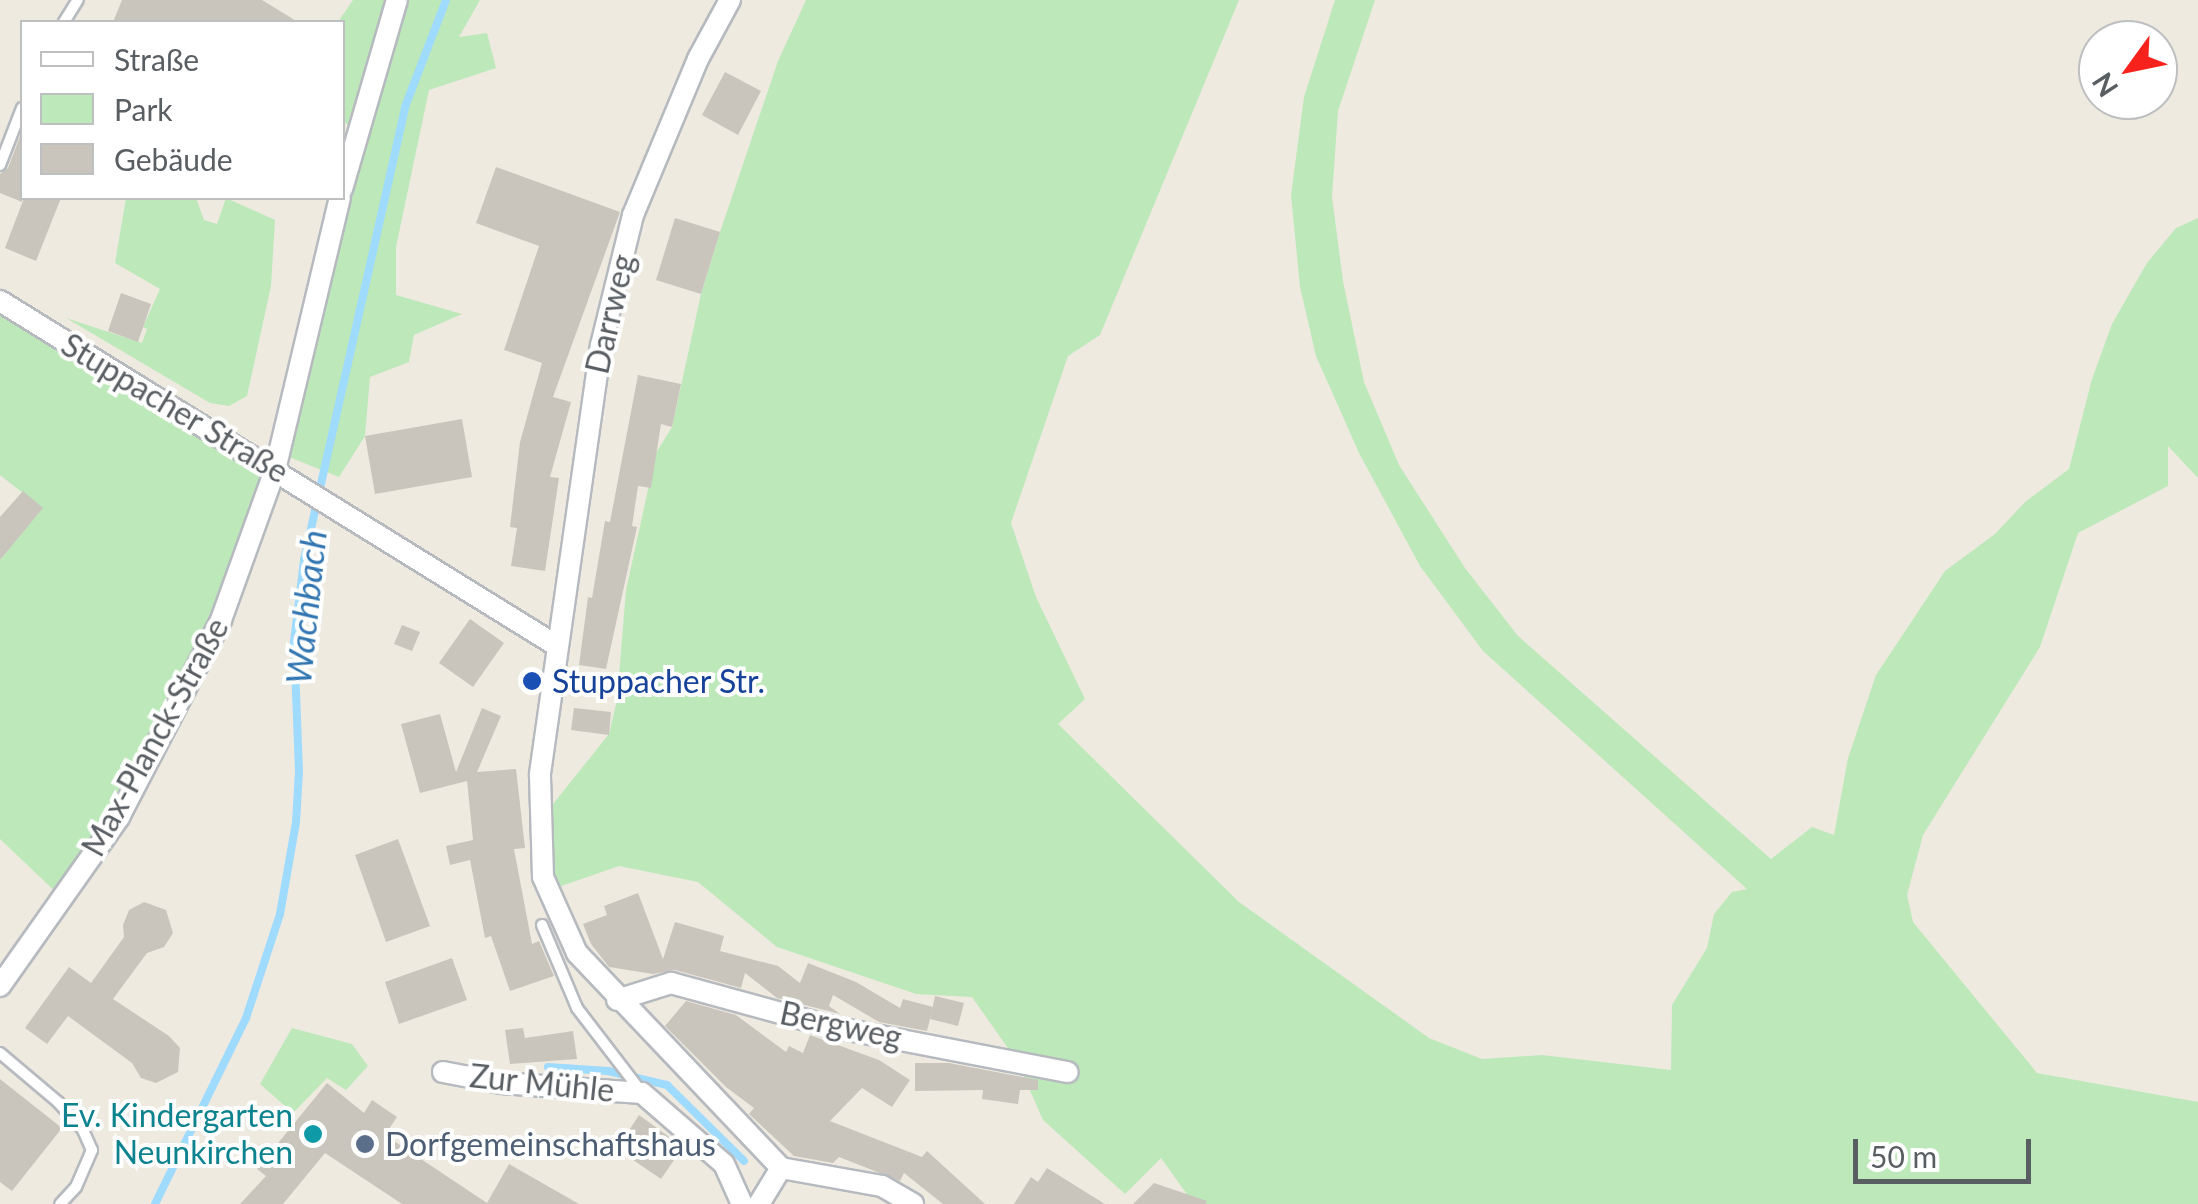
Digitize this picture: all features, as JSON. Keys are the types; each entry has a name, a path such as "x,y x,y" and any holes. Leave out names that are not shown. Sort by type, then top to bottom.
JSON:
{"street":[{"path":"345,178 397,0"},
{"name":"Darrweg","path":"557,646 600,345 633,215 698,59 730,0"},
{"name":"Max-Planck-Straße","path":"0,986 119,816 221,620 275,470 340,200"},
{"name":"Stuppacher Straße","path":"0,302 557,646"},
{"path":"557,646 540,776 543,877 576,954 781,1168 882,1186 913,1204"},
{"name":"Bergweg","path":"617,1000 671,984 828,1026 1068,1072"},
{"name":"Zur Mühle","path":"443,1072 501,1083 642,1093 724,1164 742,1204"},
{"path":"759,1204 781,1168"}],"lane":[{"path":"0,165 20,113"},
{"name":"Zur Mühle","path":"542,924 577,1008 642,1093"},
{"path":"0,1052 58,1102 83,1130 92,1150 76,1186 60,1204"}],"green space":[{"path":"353,0 480,0 459,37 487,33 496,68 429,90 396,247 396,295 462,314 414,335 409,362 370,377 365,436 339,477 279,453 341,200 345,200 358,133 345,123 345,20 339,20"},
{"path":"806,0 1239,0 1100,335 1068,356 1011,523 1036,597 1085,699 1058,724 1239,902 1429,1038 1482,1059 1542,1055 1671,1070 1672,1005 1707,948 1714,914 1732,892 1747,889 1483,651 1420,566 1359,453 1316,356 1300,287 1291,195 1304,97 1335,0 1375,0 1338,111 1332,197 1343,281 1364,382 1399,465 1465,568 1518,636 1771,859 1812,827 1834,835 1848,758 1876,675 1945,571 1995,534 2025,502 2069,469 2092,379 2112,324 2147,263 2176,228 2198,218 2198,478 2168,446 2168,486 2078,533 2040,647 1923,835 1907,895 1913,922 2037,1073 2198,1102 2198,1204 1194,1204 1161,1158 1125,1194 1043,1120 1017,1061 972,997 916,994 777,947 698,882 619,866 547,891 541,819 609,734 617,700 626,590 656,453 672,427 701,294 720,232 778,61"},
{"path":"126,200 197,200 204,220 217,224 225,200 230,200 275,220 271,286 247,396 229,406 210,403 66,318 142,343 147,329 143,327 160,289 115,263"},
{"path":"0,301 275,470 221,620 62,898 0,839 0,560 42,508 0,475"},
{"path":"292,1028 352,1044 368,1066 346,1090 327,1078 293,1113 260,1084"}],"building":[{"path":"122,0 262,0 295,20 114,20"},
{"path":"725,72 761,91 738,135 702,115"},
{"path":"20,136 22,202 0,193 0,174 8,168"},
{"path":"496,167 620,212 553,397 571,402 550,477 559,478 545,571 511,566 517,528 510,527 520,442 542,363 504,350 539,246 476,223"},
{"path":"23,200 60,200 36,261 5,248"},
{"path":"675,218 720,232 701,294 656,280"},
{"path":"121,293 151,304 138,342 108,331"},
{"path":"638,375 681,384 672,427 661,424 651,488 638,486 632,526 637,527 606,669 579,665 588,597 592,598 605,521 610,522"},
{"path":"462,419 472,477 375,494 365,436"},
{"path":"23,491 43,508 0,560 0,517"},
{"path":"470,619 504,643 473,687 439,663"},
{"path":"402,625 420,632 412,651 394,644"},
{"path":"482,708 501,716 477,772 516,769 525,848 514,849 532,944 539,941 554,976 510,991 491,936 485,938 470,860 450,865 446,846 473,840 467,781 420,793 401,724 440,714 456,772"},
{"path":"574,708 611,712 609,735 571,730"},
{"path":"398,839 430,926 386,942 355,855"},
{"path":"638,893 663,959 675,922 724,936 720,951 778,966 800,983 808,963 856,982 900,1008 903,999 933,1007 927,1031 879,1022 833,995 829,1006 840,1014 777,998 745,973 741,988 675,970 653,974 609,967 591,944 583,924 607,915 604,906"},
{"path":"144,902 166,910 173,933 164,947 147,953 113,999 169,1036 180,1048 178,1072 156,1083 141,1078 132,1063 68,1016 47,1044 25,1028 69,967 91,983 124,937 123,925 129,910"},
{"path":"452,958 467,1000 399,1024 385,982"},
{"path":"935,996 964,1003 958,1026 930,1019"},
{"path":"686,1001 736,1015 786,1052 789,1046 803,1053 810,1035 879,1060 910,1080 892,1107 862,1088 830,1121 922,1157 927,1151 985,1204 943,1204 904,1173 900,1181 839,1157 833,1163 794,1156 749,1114 754,1108 726,1087 665,1026"},
{"path":"523,1028 525,1038 573,1031 577,1059 510,1064 505,1030"},
{"path":"915,1063 949,1063 1038,1080 1038,1090 1020,1090 1018,1104 982,1099 983,1090 915,1091"},
{"path":"0,1079 62,1128 12,1191 0,1182"},
{"path":"327,1083 364,1113 372,1100 397,1117 385,1135 487,1203 509,1164 579,1204 402,1204 325,1153 283,1204 240,1204 266,1176 257,1169"},
{"path":"639,1115 683,1147 661,1179 617,1149"},
{"path":"1047,1168 1105,1204 1014,1204 1031,1177 1038,1182"},
{"path":"1154,1183 1207,1201 1206,1204 1133,1204"}],"waterway":[{"name":"Wachbach","path":"155,1204 246,1018 280,914 296,822 299,771 294,642 304,560 405,107 446,0"},
{"path":"548,1067 608,1071 667,1085 744,1161"}],"place":[{"name":"Stuppacher Str.","path":"532,681"},
{"name":"Ev. Kindergarten Neunkirchen","path":"313,1134"},
{"name":"Dorfgemeinschaftshaus","path":"365,1144"}]}
